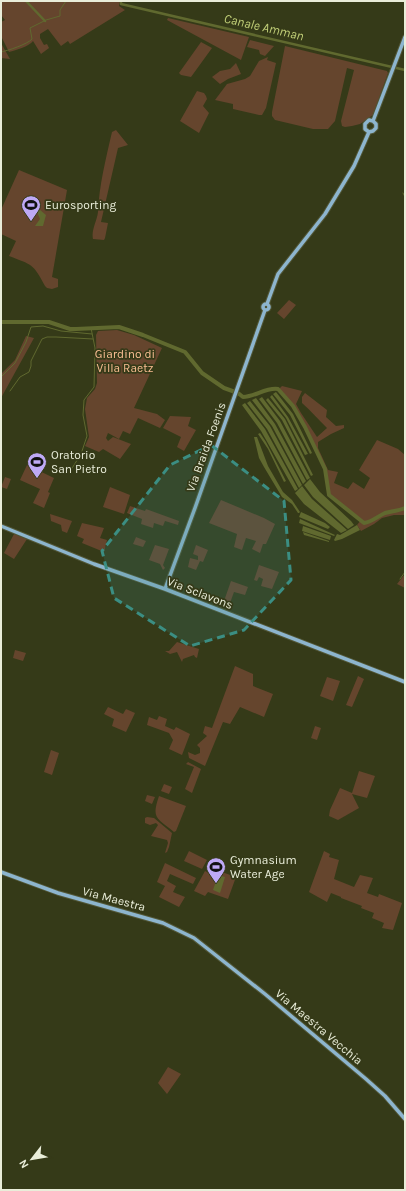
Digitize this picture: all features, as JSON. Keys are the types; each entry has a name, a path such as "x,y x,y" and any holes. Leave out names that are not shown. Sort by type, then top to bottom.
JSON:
{"street":[{"path":"373,121 405,36"},
{"path":"369,120 373,121 376,128 373,132 369,132 365,129 365,124 369,120"},
{"name":"Via Braida Foenis","path":"165,589 265,310 269,308 267,304 278,274 327,211 354,166 369,132"},
{"name":"Via Sclavons","path":"1,526 94,564 165,589 405,682"},
{"name":"Via Maestra","path":"1,872 58,893 164,923 194,938 216,955"},
{"name":"Via Maestra Vecchia","path":"216,955 366,1079 385,1096 405,1119"}],"highlighted area":[{"path":"211,445 284,501 291,580 244,630 190,646 114,598 102,551 170,465"}],"green space":[{"path":"1,1 120,1 119,6 125,10 70,44 68,41 61,46 48,29 40,34 40,38 44,45 47,44 49,48 41,54 33,41 26,46 9,52 2,38 1,22 5,20 1,15"},
{"path":"168,18 249,37 241,60 167,20"},
{"path":"250,40 274,46 265,56 260,54 259,50 247,47"},
{"path":"201,42 212,48 191,77 181,75 179,73"},
{"path":"1,43 10,59 1,58"},
{"path":"285,46 387,71 388,73 373,115 360,124 345,127 342,126 341,121 354,70 347,68 335,121 328,129 313,129 275,120 272,116 272,112"},
{"path":"268,57 267,60 276,63 266,108 262,115 233,109 233,104 215,100 227,84 250,76 259,61"},
{"path":"236,63 241,74 220,84 212,77 220,71 230,69"},
{"path":"197,91 204,93 206,96 207,99 203,106 209,113 199,133 180,121"},
{"path":"116,130 128,145 118,148 101,222 108,223 105,238 104,240 93,239 105,162 112,132"},
{"name":"Eurosporting","path":"19,170 67,190 52,277 58,279 58,287 52,289 45,286 38,273 31,266 23,261 9,256 16,241 1,234 1,210"},
{"path":"289,300 296,305 284,319 277,313"},
{"name":"Giardino di Villa Raetz","path":"117,330 134,335 162,348 134,408 157,414 165,420 160,428 138,418 130,434 123,431 119,439 108,433 106,438 108,441 113,437 131,444 120,459 103,449 99,452 85,446 89,437 85,409 87,398 95,389 97,383 96,335 98,331"},
{"path":"26,336 34,338 1,398 1,374 15,360"},
{"path":"282,386 302,391 296,404 317,437 327,428 302,403 302,397 305,393 327,410 326,417 336,426 344,425 344,428 318,442 318,448 328,470 338,472 334,483 348,489 353,482 364,489 370,478 359,470 377,440 398,449 405,455 405,515 394,515 382,518 361,531 357,525 361,520 352,515 329,495 326,472 323,465 294,408 280,391"},
{"path":"170,416 191,417 188,426 196,430 184,451 177,447 181,437 163,428"},
{"name":"Oratorio San Pietro","path":"27,465 54,478 48,492 50,493 44,508 33,503 40,489 20,480"},
{"path":"5,477 11,479 7,489 1,487"},
{"path":"110,487 130,495 124,514 103,507"},
{"path":"221,500 275,524 266,544 263,544 260,553 252,549 256,541 246,538 242,550 234,547 237,534 209,523"},
{"path":"130,506 145,511 146,509 179,521 178,525 165,521 163,526 154,523 153,528 141,524 142,519 127,513"},
{"path":"50,514 72,521 67,533 62,531 61,525 51,521"},
{"path":"82,523 104,528 100,538 107,540 104,552 82,543 84,539 77,536"},
{"path":"14,534 27,539 14,559 4,553"},
{"path":"136,537 146,541 143,547 133,544"},
{"path":"155,545 169,549 163,565 165,568 163,570 160,564 149,560"},
{"path":"196,545 208,550 203,562 200,561 196,570 188,567 190,558 198,560 198,556 193,554"},
{"path":"259,565 279,572 272,589 261,586 263,579 259,577 257,581 254,580"},
{"path":"405,574 405,588 397,584"},
{"path":"231,581 248,587 245,595 234,592 230,603 224,601"},
{"path":"177,642 199,649 197,658 194,655 183,659 182,662 177,652 170,654 165,651 169,651"},
{"path":"15,650 26,653 23,661 13,658"},
{"path":"235,666 253,674 253,686 273,694 264,717 240,707 230,724 223,722 205,766 189,758 188,752 195,755 200,753 200,748 197,745 207,736 203,733 205,726 212,728"},
{"path":"358,676 364,679 352,707 346,705"},
{"path":"327,677 340,681 333,701 320,696"},
{"path":"108,707 123,714 126,709 135,713 126,732 112,726 114,719 104,714"},
{"path":"159,716 167,719 165,726 174,730 176,727 190,734 182,755 169,749 173,740 169,733 147,725 149,717 157,720"},
{"path":"315,726 321,728 317,740 311,738"},
{"path":"51,750 59,753 52,775 44,772"},
{"path":"188,762 201,769 192,793 185,789 194,767 186,764"},
{"path":"359,771 375,776 367,798 352,794 359,808 338,820 329,816 330,810 340,788 352,793"},
{"path":"164,784 172,787 169,794 161,791"},
{"path":"147,795 155,797 152,804 145,801"},
{"path":"159,796 186,806 176,831 174,832 157,817 156,809"},
{"path":"145,818 154,818 172,833 167,852 165,853 168,843 167,840 151,836 158,825 156,823 150,825 145,823"},
{"path":"189,851 207,860 202,869 184,861"},
{"path":"324,851 330,854 329,857 339,860 334,879 354,887 360,875 373,878 367,893 378,897 379,894 402,903 393,930 382,928 384,923 372,918 374,913 361,908 362,906 331,893 327,902 309,892"},
{"path":"165,863 196,878 193,884 170,874 167,881 176,886 173,892 185,897 179,907 159,897 165,886 157,882"},
{"name":"Gymnasium Water Age","path":"205,871 215,876 219,871 236,877 228,899 208,892 205,896 194,891"},
{"path":"168,1067 181,1074 167,1094 158,1083"}],"shaded area":[{"path":"39,209 46,215 43,226 35,226 40,219 37,212"},
{"path":"276,392 293,414 312,453 310,454 290,415 273,394"},
{"path":"272,395 288,417 308,454 305,455 286,418 270,397"},
{"path":"262,397 280,421 310,478 307,480 277,423 259,399"},
{"path":"256,398 275,424 306,481 303,484 272,426 252,400"},
{"path":"268,398 285,419 313,475 311,476 282,420 266,400"},
{"path":"250,401 270,426 302,485 299,488 267,429 247,403"},
{"path":"245,403 265,429 298,489 295,491 261,431 242,405"},
{"path":"260,433 286,481 284,482 268,449 258,434"},
{"path":"254,437 257,437 268,466 283,492 292,500 300,512 299,513 292,504 282,497 264,467 259,458"},
{"path":"310,479 320,492 354,525 348,529 313,497 304,485"},
{"path":"302,486 312,499 347,530 341,533 304,504 295,493"},
{"path":"301,512 325,523 330,527 328,529 299,517"},
{"path":"300,519 335,535 334,536 299,523"},
{"path":"357,525 360,530 342,539 334,540 337,534 340,535"},
{"path":"303,526 331,536 330,540 302,531"},
{"path":"303,532 329,541 329,542 304,535"},
{"path":"218,875 225,877 220,893 213,890"}],"waterway":[{"path":"26,1 45,21"},
{"path":"1,52 30,41 32,39 30,28 46,20 60,16 60,10 66,1"},
{"name":"Canale Amman","path":"121,1 121,4 405,70"},
{"path":"403,193 405,197"},
{"path":"1,322 49,322 70,329 119,327 185,352 202,373 224,388 238,393 243,397 269,389 278,389 293,406 305,427 325,469 329,495 364,523 385,513 405,508"},
{"path":"1,377 15,363 26,342 31,327 43,326 61,331 92,334"},
{"path":"69,473 81,454 87,436 83,415 84,400 94,387 95,348 91,328"},
{"path":"10,391 20,377 29,372 31,361 42,339 47,337 93,339"},
{"path":"400,579 405,572"}],"place":[{"name":"Eurosporting","path":"31,222"},
{"name":"Oratorio San Pietro","path":"37,479"},
{"name":"Gymnasium Water Age","path":"216,884"}]}
